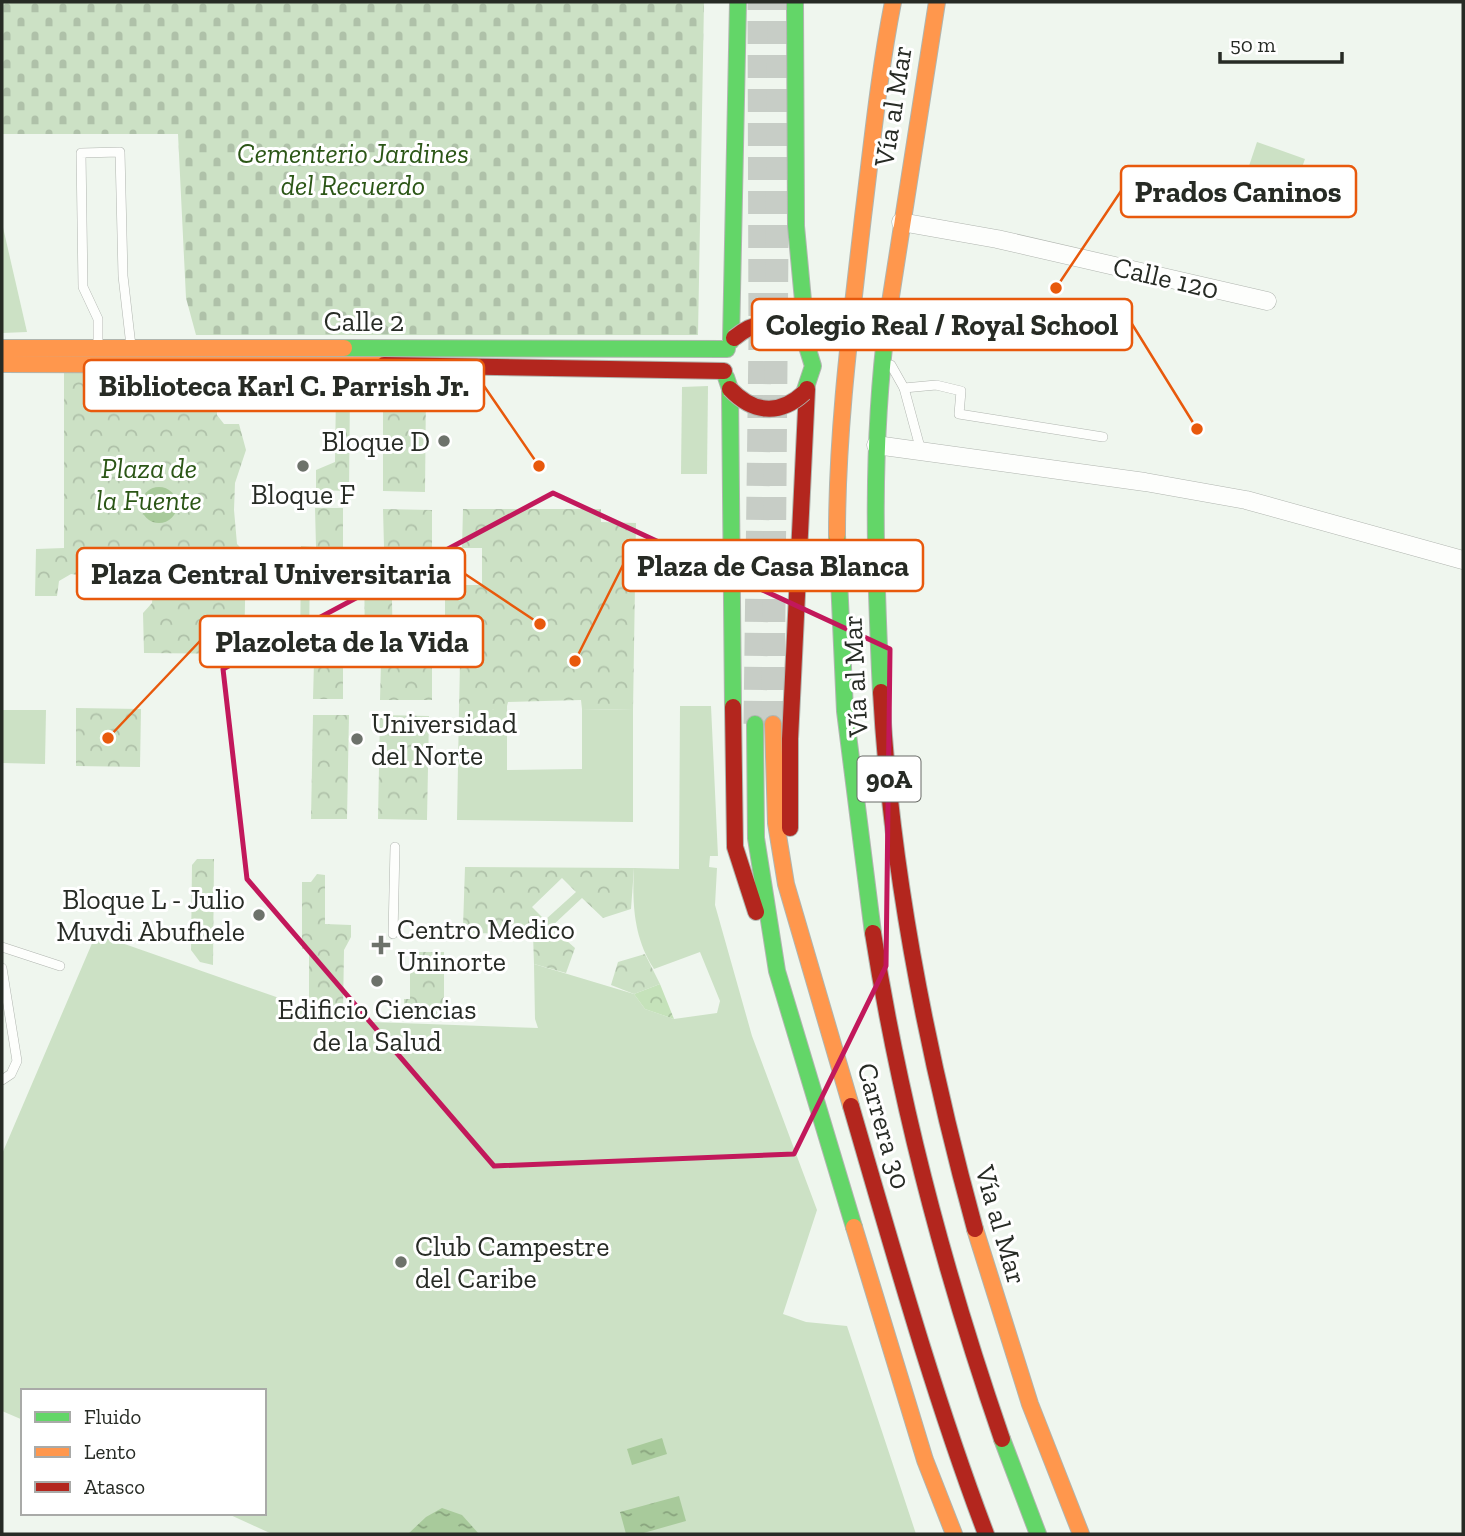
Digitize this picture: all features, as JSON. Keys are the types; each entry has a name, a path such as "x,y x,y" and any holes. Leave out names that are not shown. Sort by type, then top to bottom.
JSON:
{"main road":[{"path":"738,2 731,343 724,371 730,389 735,847 777,971"},
{"path":"795,2 796,226 806,341 814,367 806,391 790,801 792,867 807,959"},
{"name":"Vía al Mar","path":"893,2 868,176 839,444 838,561 849,762 877,970 914,1150 953,1294 1012,1470 1038,1534"},
{"name":"Vía al Mar","path":"937,2 883,352 876,445 880,705 914,976 956,1165 1007,1337 1044,1447 1081,1534"},
{"path":"731,343 755,323 769,321 789,326 806,341"},
{"name":"Calle 2","path":"2,348 530,347 731,343"},
{"path":"530,347 530,366"},
{"name":"Calle 2","path":"2,364 530,366 724,371"},
{"path":"730,389 749,406 761,410 787,407 806,391"},
{"name":"Carrera 30","path":"755,724 756,838 777,971 925,1460 954,1534"},
{"name":"Carrera 30","path":"773,724 776,823 786,884 922,1349 957,1458 986,1534"}],"street":[{"name":"Calle 120","path":"901,222 997,239 1267,301"},
{"path":"876,445 1145,482 1246,500 1417,544 1463,559"}],"lane":[{"path":"98,348 98,319 83,287 81,153 120,152 123,276 131,348"},
{"path":"883,352 904,388 922,452"},
{"path":"904,388 920,384 961,391 959,414 1103,437"},
{"path":"393,934 395,847"},
{"path":"2,947 60,966"},
{"path":"2,968 17,1061 11,1074 2,1080"}],"highlighted area":[{"path":"553,493 890,649 886,966 794,1154 494,1166 247,879 223,669"}],"green space":[{"name":"Cementerio Jardines del Recuerdo","path":"2,2 704,2 698,335 196,335 186,298 178,134 2,134"},
{"path":"1257,142 1305,159 1293,192 1246,175"},
{"path":"2,223 27,332 2,333"},
{"name":"Plaza de la Fuente","path":"64,369 94,370 124,385 179,387 217,384 217,415 224,424 239,424 246,450 235,483 234,510 237,544 246,553 244,654 144,653 143,613 152,603 153,588 141,576 125,577 103,570 86,576 71,574 59,581 57,596 35,596 36,549 64,548"},
{"path":"708,386 707,474 681,474 682,387"},
{"path":"383,389 426,391 425,492 383,491"},
{"path":"336,390 350,390 349,491 316,490 316,470 335,462"},
{"path":"315,508 343,508 343,547 351,547 351,553 310,553 309,648 350,649 351,662 343,662 343,699 313,699 314,662 300,661 301,546 316,547"},
{"path":"383,509 432,510 432,553 391,552 393,651 432,652 432,700 380,700 381,662 365,661 364,548 384,547"},
{"path":"463,509 601,509 601,522 636,523 633,710 582,709 581,700 508,702 507,706 492,710 459,710 460,663 445,663 445,585 482,585 482,548 462,548"},
{"path":"507,706 507,770 582,769 582,709 633,710 633,822 457,820 459,710 492,710"},
{"name":"Club Campestre del Caribe","path":"680,706 711,706 718,856 710,856 709,867 717,868 715,905 752,1036 817,1210 783,1314 806,1322 847,1326 916,1534 272,1534 230,1515 266,1515 266,1389 21,1389 21,1419 2,1411 2,1154 96,934 345,1021 538,1028 535,1019 534,964 634,994 645,1009 674,1019 717,1013 720,1001 700,952 654,969 638,933 633,895 634,868 679,869"},
{"path":"76,708 141,709 140,767 76,766"},
{"path":"2,710 46,710 45,764 2,763"},
{"path":"313,715 349,715 347,819 311,819"},
{"path":"380,715 429,716 427,820 378,819"},
{"path":"197,859 214,859 213,965 200,962 191,950 192,865"},
{"path":"465,867 634,868 631,909 603,918 582,898 551,927 575,948 566,973 534,964 533,934 469,933 463,927","holes":["562,878 576,892 545,920 532,907"]},
{"path":"317,874 325,875 325,924 351,925 351,937 344,950 343,1012 309,1001 309,949 302,949 302,882 311,882"},
{"path":"410,952 444,952 444,1016 404,1015 404,999 410,999"},
{"path":"645,954 660,984 634,994 611,985 618,962"},
{"path":"660,984 674,1019 645,1009 634,994"}],"water":[{"path":"159,487 172,492 177,505 172,518 159,523 146,518 141,505 146,492"},
{"path":"662,1438 667,1454 632,1465 627,1449"},
{"path":"679,1496 686,1521 640,1534 626,1534 620,1512"},
{"path":"442,1508 462,1515 479,1534 408,1534 426,1517"}],"tunnel":[{"path":"755,724 760,338 759,2"},
{"path":"773,724 779,2"}],"traffic: fast":[{"path":"731,341 738,2"},
{"path":"795,2 796,226 807,343"},
{"path":"881,692 876,460 887,322"},
{"path":"804,393 813,366 805,340"},
{"path":"344,348 727,349"},
{"path":"726,377 730,389 733,707"},
{"path":"837,535 845,711 873,933"},
{"path":"755,724 756,838 777,971 854,1227"},
{"path":"1002,1439 1038,1534"}],"traffic: slow":[{"path":"837,535 839,455 850,336 876,109 893,2"},
{"path":"887,322 937,2"},
{"path":"2,348 344,348"},
{"path":"2,364 384,365"},
{"path":"773,724 776,823 786,884 851,1106"},
{"path":"854,1227 925,1460 954,1534"},
{"path":"975,1229 1030,1404 1081,1534"}],"traffic: jam":[{"path":"734,338 752,327 770,324 788,328 805,340"},
{"path":"384,365 724,371"},
{"path":"730,389 748,403 766,409 785,405 804,393"},
{"path":"790,828 790,739 807,389"},
{"path":"881,692 902,896 941,1097 975,1229"},
{"path":"733,707 735,847 756,912"},
{"path":"873,933 897,1061 926,1189 962,1315 1002,1439"},
{"path":"851,1106 931,1375 986,1534"}],"place":[{"name":"Prados Caninos","path":"1056,288"},
{"name":"Colegio Real / Royal School","path":"1197,429"},
{"name":"Bloque D","path":"444,441"},
{"name":"Bloque F","path":"303,466"},
{"name":"Biblioteca Karl C. Parrish Jr.","path":"539,466"},
{"name":"Plaza Central Universitaria","path":"540,624"},
{"name":"Plaza de Casa Blanca","path":"575,661"},
{"name":"Plazoleta de la Vida","path":"108,738"},
{"name":"Universidad del Norte","path":"357,739"},
{"name":"Bloque L - Julio Muvdi Abufhele","path":"259,915"},
{"name":"Centro Medico Uninorte","path":"381,945"},
{"name":"Edificio Ciencias de la Salud","path":"377,981"},
{"name":"Club Campestre del Caribe","path":"401,1262"}]}
